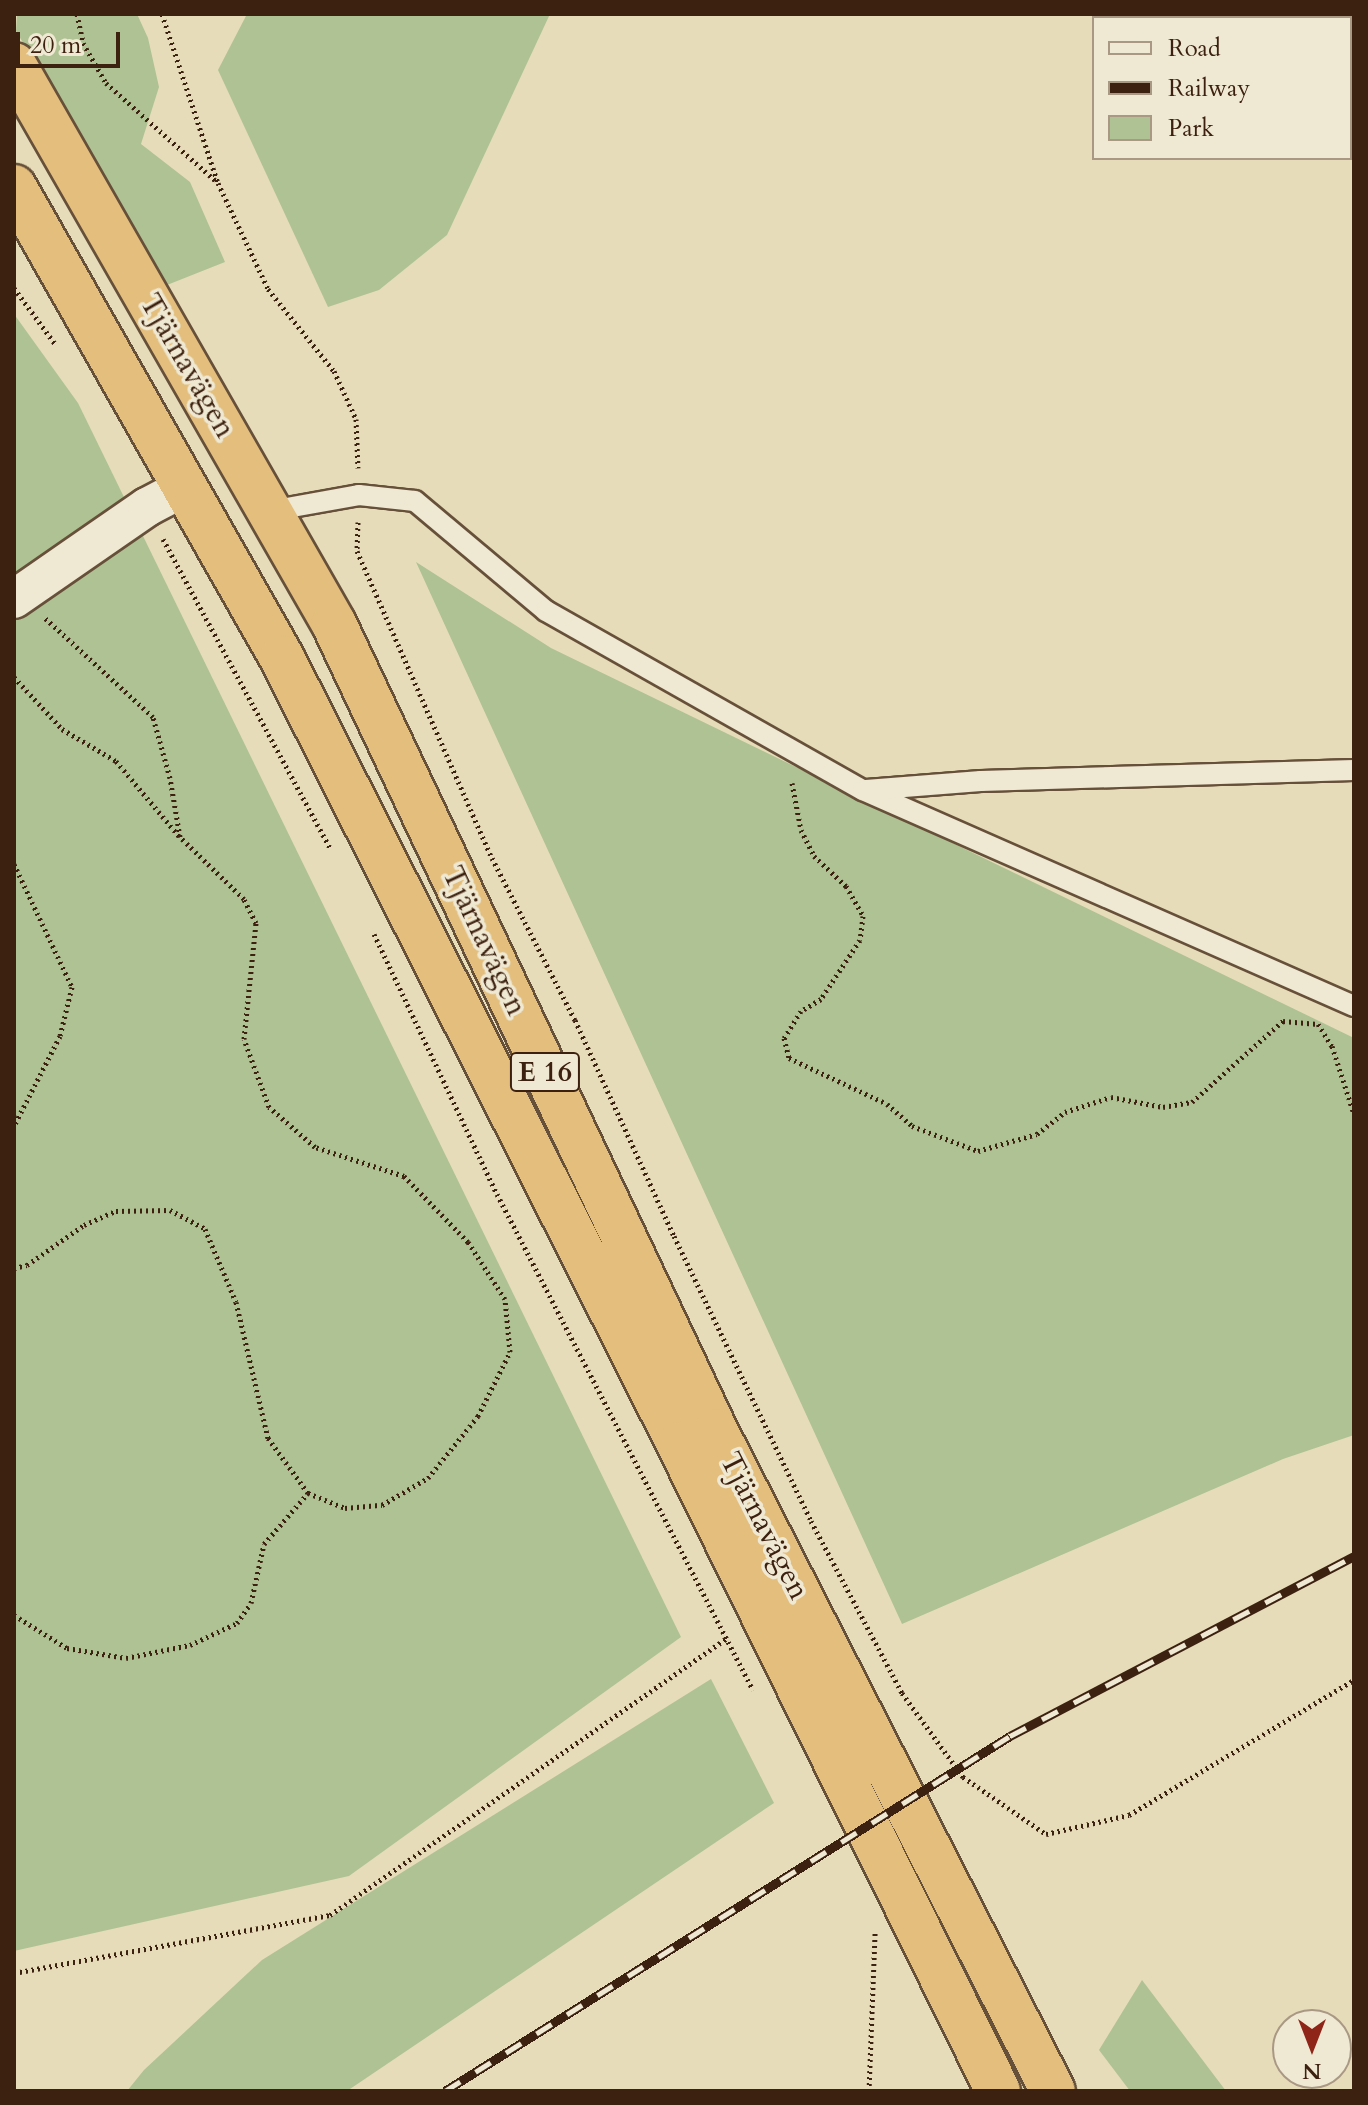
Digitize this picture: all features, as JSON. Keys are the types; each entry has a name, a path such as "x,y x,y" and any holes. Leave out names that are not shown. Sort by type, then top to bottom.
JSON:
{"highway":[{"name":"Tjärnavägen","path":"14,65 334,624 716,1432 1053,2091"},
{"name":"Tjärnavägen","path":"14,187 296,686 679,1444 998,2091"}],"street":[{"path":"17,597 147,507 185,487"}],"lane":[{"path":"270,511 359,495 415,501 546,611 863,790 1354,1006"},
{"path":"863,790 981,781 1354,770"}],"path":[{"path":"77,14 83,43 106,83 218,183"},
{"path":"162,14 218,183 268,289 334,371 356,419 359,495 357,551 492,858 575,1020 674,1236 811,1521 902,1693 963,1777 1046,1834 1129,1815 1354,1680"},
{"path":"14,288 57,347"},
{"path":"147,507 191,597 334,855"},
{"path":"17,597 153,717 170,778 180,837"},
{"path":"14,677 62,729 116,761 180,837 244,899 256,923 244,1039 269,1107 315,1147 404,1176 468,1242 505,1299 510,1352 478,1416 428,1478 382,1505 345,1508 308,1493 268,1438 236,1302 205,1229 170,1210 116,1211 84,1225 27,1265 14,1268"},
{"path":"774,741 792,780 801,830 814,856 846,886 863,916 860,940 821,999 801,1011 784,1038 789,1058 887,1104 912,1126 978,1151 1037,1134 1065,1112 1111,1097 1163,1107 1192,1102 1283,1021 1318,1024 1332,1046 1354,1114"},
{"path":"14,864 72,987 60,1036 14,1126"},
{"path":"369,925 497,1194 755,1695"},
{"path":"14,1615 67,1648 126,1658 190,1645 237,1623 251,1603 264,1544 308,1493"},
{"path":"14,1973 330,1915 726,1639"},
{"path":"869,1917 881,1944"},
{"path":"869,2091 875,1931"}],"green space":[{"path":"17,14 137,14 148,38 159,87 141,144 190,182 225,262 167,285 16,31"},
{"path":"247,14 550,14 447,235 379,290 328,307 218,70"},
{"path":"14,314 78,403 681,1637 349,1876 14,1951"},
{"path":"416,562 551,648 1354,1038 1354,1435 1283,1459 902,1624"},
{"path":"711,1679 774,1803 347,2091 127,2091 144,2070 262,1960"},
{"path":"1142,1980 1226,2091 1130,2091 1099,2050"}],"railway":[{"path":"445,2091 1010,1736 1354,1556"}]}
